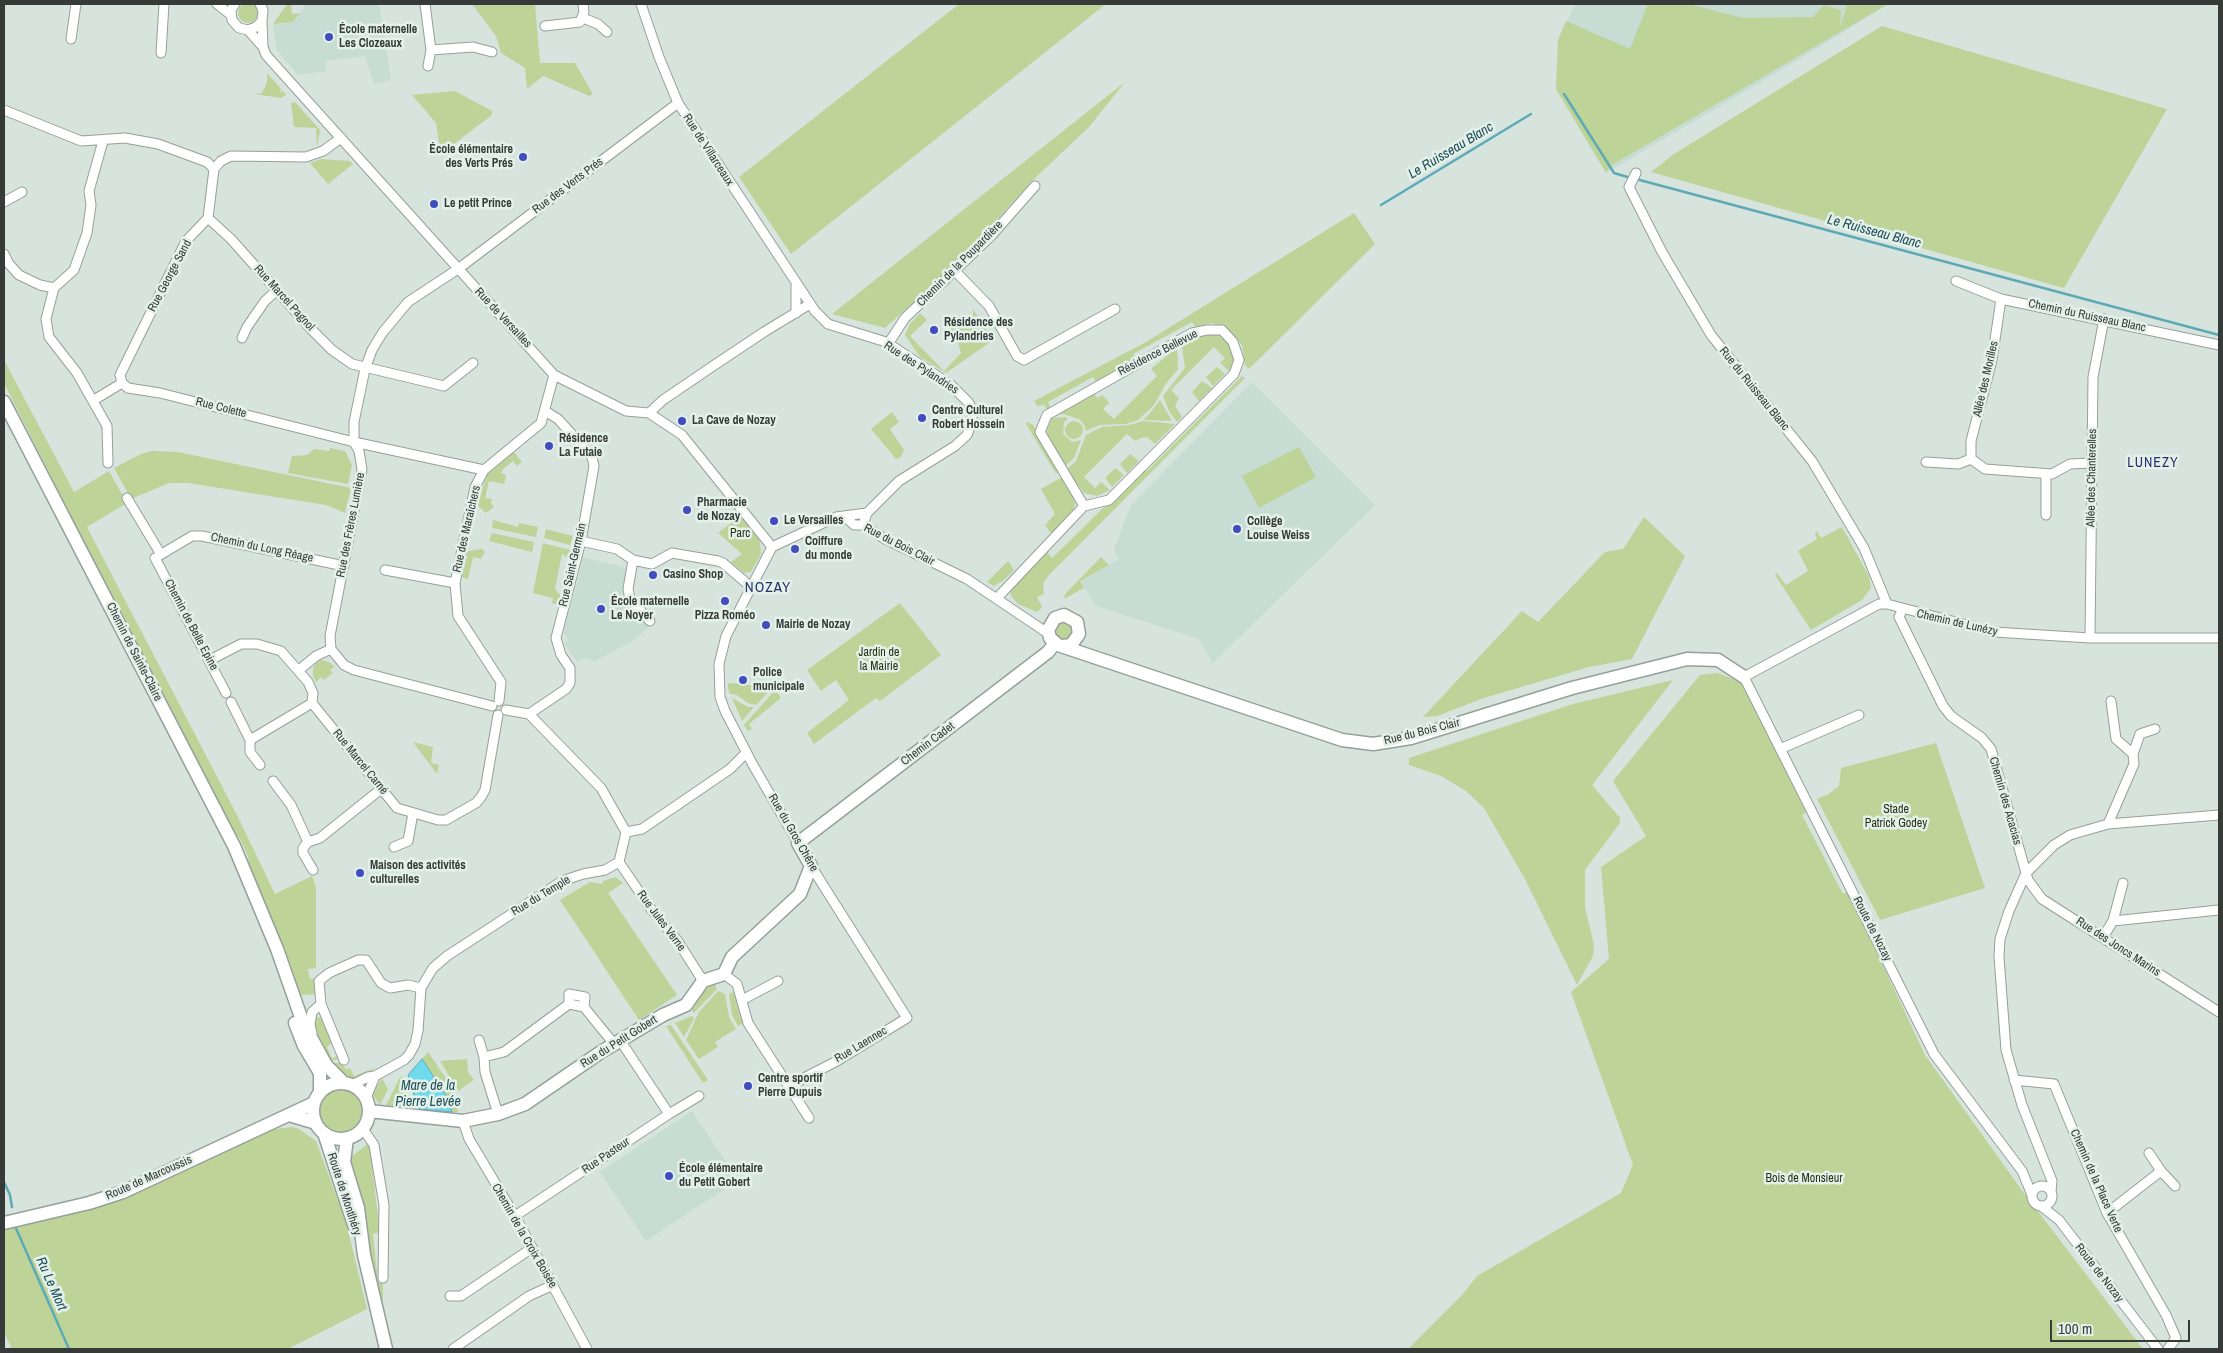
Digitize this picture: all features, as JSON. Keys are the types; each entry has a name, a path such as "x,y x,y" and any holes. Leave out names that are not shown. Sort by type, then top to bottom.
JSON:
{"street":[{"path":"71,39 76,4"},
{"path":"161,53 164,4"},
{"name":"Rue de Versailles","path":"217,4 231,15 239,28 248,30 263,47 266,55 554,375 626,411 650,413"},
{"path":"231,15 235,4"},
{"path":"426,4 431,50 428,66"},
{"path":"545,26 580,22 583,18 583,4"},
{"name":"Rue de Villarceaux","path":"641,4 659,57 678,103 810,304"},
{"path":"263,47 262,21 264,5"},
{"path":"583,18 598,24 607,32"},
{"path":"248,30 256,27 262,21"},
{"path":"431,50 474,47 492,52"},
{"name":"Rue des Verts Prés","path":"458,269 678,103"},
{"path":"4,110 81,141 125,138 158,144 207,162 214,169"},
{"path":"208,218 214,169 221,161 231,156 306,157 323,151 341,138"},
{"path":"103,141 89,191 91,205 87,233 74,270 54,288 46,319 49,337 77,373 94,400 106,426 108,463"},
{"name":"Rue du Ruisseau Blanc","path":"1636,173 1628,187 1662,252 1711,335 1812,461 1864,548 1887,604"},
{"name":"Chemin de la Poupardière","path":"888,344 905,318 991,236 1035,186"},
{"path":"4,202 22,192"},
{"name":"Rue Marcel Pagnol","path":"208,218 332,350 352,364 444,386 473,363"},
{"name":"Rue George Sand","path":"122,383 120,375 186,241 208,218"},
{"path":"4,254 9,264 19,275 40,285 54,288"},
{"name":"Rue des Frères Lumière","path":"331,649 330,636 362,469 359,451 354,442 354,422 372,350 395,316 408,302 458,269"},
{"path":"955,271 990,306 1017,356 1021,359 1026,360 1115,309"},
{"name":"Chemin du Ruisseau Blanc","path":"1956,281 2000,299 2104,319 2219,345"},
{"path":"796,285 796,313"},
{"path":"242,338 266,301 277,290"},
{"name":"Allée des Morilles","path":"1971,459 1971,441 1992,360 2000,299"},
{"path":"772,547 687,441 650,413 663,400 764,332 810,304"},
{"name":"Rue des Pylandries","path":"810,304 828,324 888,344 952,384 964,396 972,410 972,422 967,435 955,446 899,481 867,513 863,525"},
{"name":"Allée des Chanterelles","path":"2090,638 2093,377 2104,319"},
{"name":"Résidence Bellevue","path":"1222,330 1233,342 1239,360 1234,374 1109,500 1084,506 1040,432 1046,415 1192,333 1222,330"},
{"name":"Rue des Maraîchers","path":"495,703 501,682 458,616 455,583 475,487 484,470 541,423 554,375"},
{"path":"94,400 122,383"},
{"name":"Rue Colette","path":"122,383 128,388 160,392 354,442 484,470"},
{"name":"Chemin de Sainte-Claire","path":"4,402 234,846 277,948 303,1024 326,1065 348,1084"},
{"name":"Rue Saint-Germain","path":"529,714 566,689 570,683 570,668 561,655 556,638 581,542 594,466 592,457 558,419 545,411"},
{"path":"1926,462 1958,464 1971,459 1985,469 2046,474 2058,472 2070,464 2092,464"},
{"path":"2046,474 2046,515"},
{"name":"Chemin de Belle Epine","path":"127,498 226,693"},
{"path":"997,598 1084,506"},
{"path":"581,542 617,549 632,560 652,564 672,554 718,561 723,563 751,587 772,547 814,526 844,516 867,513"},
{"name":"Rue du Bois Clair","path":"844,516 854,526 863,525 885,539 967,579 1054,636 1103,658 1342,740 1373,744 1411,738 1572,688 1687,659 1718,660 1743,676"},
{"name":"Chemin du Long Réage","path":"157,556 192,536 202,536 344,566"},
{"path":"632,560 628,589 630,599 650,621"},
{"path":"385,570 455,583"},
{"name":"Rue du Gros Chêne","path":"751,587 726,636 719,664 720,697 746,753 811,866 907,1018"},
{"path":"1743,676 1868,608 1879,604 1887,604"},
{"name":"Chemin de Lunézy","path":"1887,604 1902,610 1994,632 2090,638 2219,638"},
{"name":"Chemin des Acacias","path":"1902,610 1899,618 1943,706 1951,716 1982,738 1990,750 2026,873"},
{"path":"1054,636 1059,616 1073,618 1078,626 1078,638"},
{"name":"Chemin Cadet","path":"798,843 1048,652 1054,636 1071,644 1078,638"},
{"name":"Rue du Bois Clair","path":"1078,638 1088,649 1103,658"},
{"path":"210,660 241,644 257,644 281,651 299,670 313,693 312,703 250,740"},
{"path":"299,670 316,656 331,649 344,666 354,670 505,704 502,713"},
{"name":"Route de Nozay","path":"1743,676 1934,1054 2022,1171 2047,1191 2059,1220"},
{"path":"2111,701 2116,739 2133,754"},
{"path":"231,702 250,740 250,752 260,765"},
{"name":"Rue Marcel Carné","path":"312,703 397,808 438,820 446,820 476,803 485,790 502,713"},
{"path":"495,703 492,711 529,714 601,788 626,832 619,862"},
{"path":"1780,749 1859,715"},
{"path":"2108,824 2131,773 2133,754 2140,734 2155,729"},
{"path":"626,832 642,829 730,769 746,753"},
{"path":"273,781 290,805 308,842"},
{"path":"314,870 303,853 303,848 308,842 320,838 381,789"},
{"path":"394,847 408,840 413,814"},
{"path":"2047,1191 2035,1188 2032,1196 2034,1203 2042,1206 2048,1204 2047,1172 2014,1080 2006,1050 2003,1025 1999,948 2003,926 2026,873 2054,845 2082,830 2108,824 2219,815"},
{"name":"Rue Jules Verne","path":"619,862 651,909 676,940 703,981"},
{"name":"Rue du Temple","path":"348,1084 375,1076 404,1060 412,1050 418,1031 421,988 433,968 447,956 550,887 572,876 604,870 619,862"},
{"path":"703,981 724,974 732,957 800,894 811,866"},
{"name":"Rue des Joncs Marins","path":"2026,873 2028,880 2042,899 2219,1012"},
{"path":"2103,938 2113,921 2123,884"},
{"name":"Chemin de Sainte-Claire","path":"257,904 288,1003 304,1046 320,1073 317,1098"},
{"path":"2113,921 2219,910"},
{"path":"344,1060 321,1004 320,981 329,973 358,960 366,960 381,983 390,988 408,986 421,988"},
{"path":"724,974 737,984 748,1023 810,1118"},
{"name":"Rue du Petit Gobert","path":"369,1111 463,1122 498,1114 525,1104 617,1042 663,1015 686,1005 703,981"},
{"path":"742,1000 778,981"},
{"path":"315,1045 310,1024 312,1012 321,1004"},
{"path":"484,1057 504,1052 569,1004 584,1007 617,1042 669,1114"},
{"name":"Rue Laennec","path":"790,1089 802,1079 836,1061 907,1018"},
{"path":"479,1040 484,1057 485,1072 498,1114"},
{"path":"289,1115 320,1128 331,1137 347,1138 363,1129 368,1120 369,1111 366,1098 375,1076"},
{"name":"Chemin de la Place Verte","path":"2014,1080 2054,1084 2108,1214 2166,1315 2180,1349"},
{"path":"320,1128 317,1098 327,1087 348,1084 366,1098"},
{"name":"Rue Pasteur","path":"515,1216 699,1096"},
{"name":"Route de Marcoussis","path":"4,1223 89,1203 123,1192 254,1129 289,1115 317,1098"},
{"name":"Chemin de la Croix Boisée","path":"463,1122 469,1139 515,1216 587,1349"},
{"name":"Route de Montlhéry","path":"320,1128 364,1254"},
{"path":"363,1129 374,1145 384,1205 382,1278"},
{"name":"Route de Montlhéry","path":"347,1138 344,1162 358,1208 364,1254 386,1349"},
{"path":"2149,1153 2161,1172 2175,1186"},
{"name":"Route de Nozay","path":"2022,1171 2032,1196"},
{"path":"2108,1214 2161,1172"},
{"name":"Route de Nozay","path":"2042,1206 2059,1220 2158,1349"},
{"path":"450,1296 462,1296 532,1248"},
{"path":"454,1349 529,1296 553,1285"},
{"path":"2168,1349 2176,1338"}],"shaded area":[{"name":"École maternelle Les Clozeaux","path":"304,4 379,4 391,80 374,84 365,56 325,61 327,71 298,75 277,50 273,25 293,22 304,9"},
{"path":"1575,4 1889,4 1785,68 1606,173 1556,89 1558,40"},
{"name":"Collège Louise Weiss","path":"1252,382 1375,505 1213,663 1199,639 1096,606 1080,581 1119,559 1114,550 1131,505"},
{"name":"École maternelle Le Noyer","path":"583,557 628,570 622,595 649,627 631,642 595,661 585,658 577,662 564,643 568,640 564,633 569,605 577,584"},
{"name":"École élémentaire du Petit Gobert","path":"692,1111 738,1180 646,1241 600,1172"}],"green space":[{"path":"248,3 255,6 258,13 255,20 248,23 241,20 238,13 241,6"},
{"path":"287,4 291,4 292,14 300,13 293,22 273,24"},
{"path":"472,4 535,4 540,63 575,63 593,94 589,96 543,76 527,89 525,68 501,53 496,36"},
{"path":"959,4 1106,4 791,254 739,177"},
{"path":"1648,4 1688,4 1743,18 1813,17 1824,5 1841,10 1840,28 1847,4 1888,4 1610,166 1606,173 1556,89 1558,40 1566,21 1630,49"},
{"path":"1882,26 2167,109 2064,288 1651,172 1674,154"},
{"path":"267,73 281,89 280,92 283,91 286,95 281,98 255,94 262,93 267,82"},
{"path":"1125,82 1089,127 1032,181 962,259 885,328 832,314"},
{"path":"455,91 492,111 492,115 446,150 439,143 436,123 412,95"},
{"path":"295,102 320,130 317,147 316,128 294,127 291,103"},
{"path":"321,159 350,161 353,164 328,184 310,163"},
{"path":"1354,213 1375,244 1249,369 1245,365 1242,345 1226,327 1211,323 1196,328 1192,322 1133,354 1136,361 1097,383 1093,377 1048,402 1051,409 1048,411 1044,405 1037,406 1034,401 1146,342"},
{"path":"973,309 993,340 946,373 920,357 905,335 910,324 920,313 927,320 910,336 944,371 961,353 955,333 948,327 956,319 967,321 973,315"},
{"path":"1218,333 1225,336 1235,354 1234,362 1229,371 1220,363 1225,358 1214,347 1171,390 1179,398 1175,406 1182,417 1177,422 1169,411 1163,396 1185,368 1182,347 1199,336"},
{"path":"1177,347 1178,369 1165,385 1154,405 1138,420 1126,424 1099,425 1086,431 1085,426 1079,419 1063,414 1054,415 1094,394 1098,398 1102,395 1106,399 1109,403 1103,409 1114,419 1157,376 1151,369"},
{"path":"4,360 74,492 109,471 127,503 87,527 237,815 275,894 312,876 316,887 316,968 308,969 310,979 317,978 315,994 301,995 294,978 291,979 249,866 248,856 240,839 231,829 112,599 4,383"},
{"path":"1217,367 1225,374 1213,386 1206,377"},
{"path":"1242,376 1245,378 1049,575 1043,583 1044,594 1037,597 1042,607 1037,612 1018,604 1011,596 1010,591 1047,552 1052,558 1143,469 1147,471"},
{"path":"1202,381 1212,388 1199,401 1192,392"},
{"path":"1160,400 1172,421 1143,420 1150,413"},
{"path":"892,412 899,422 890,429 904,450 901,457 896,459 871,429"},
{"path":"1066,417 1068,419 1064,422 1063,434 1072,442 1081,440 1074,458 1065,466 1048,438 1047,430 1052,418"},
{"path":"1074,421 1080,424 1083,430 1080,436 1074,439 1068,436 1065,430 1068,424"},
{"path":"1144,421 1175,424 1155,444 1147,437 1135,441 1127,434 1084,477 1095,488 1101,482 1110,490 1097,496 1084,493 1066,470 1076,461 1086,435 1102,427 1129,425"},
{"path":"1028,422 1033,425 1060,471 1056,474 1026,424"},
{"path":"1299,447 1316,477 1259,508 1242,476"},
{"path":"330,448 345,451 352,465 348,484 288,473 292,456 307,455 314,449 329,451"},
{"path":"152,451 178,452 351,488 345,513 326,505 188,483 169,483 131,499 114,468 141,454"},
{"path":"514,452 522,462 517,466 513,461 503,469 501,473 506,475 504,484 489,481 485,498 492,499 491,503 494,507 486,513 477,505 487,475"},
{"path":"1130,454 1139,461 1127,473 1120,464"},
{"path":"1115,468 1124,475 1112,487 1105,478"},
{"path":"1062,477 1073,495 1075,504 1073,512 1053,533 1045,525 1055,514 1041,489"},
{"name":"Parc","path":"741,515 752,526 760,542 761,554 751,572 744,573 731,562 742,554 718,533"},
{"path":"1644,517 1685,556 1632,659 1589,667 1484,698 1437,716 1423,717 1522,611 1538,622 1605,552 1623,549"},
{"path":"493,520 518,527 519,523 538,527 536,537 492,528"},
{"path":"1842,527 1869,576 1871,588 1862,600 1811,630 1775,575 1777,573 1786,585 1808,571 1798,551 1817,539 1815,534 1817,531 1821,538"},
{"path":"546,529 573,536 570,545 544,538"},
{"path":"492,533 534,542 532,552 489,541"},
{"path":"543,543 570,550 569,559 562,554 555,589 561,596 559,605 552,603 553,598 533,593"},
{"path":"482,549 485,552 481,559 473,557 468,579 462,577 468,551"},
{"path":"1101,557 1109,565 1080,581 1084,588 1064,599 1065,594"},
{"path":"1008,561 1014,570 1004,580 994,586 987,582"},
{"name":"Jardin de la Mairie","path":"900,603 941,655 880,701 876,698 814,744 807,733 849,700 836,680 821,691 807,670"},
{"path":"1060,622 1068,622 1073,627 1071,638 1060,640 1055,635 1055,627"},
{"path":"321,660 329,662 335,667 330,670 333,673 324,680 321,677 316,682 313,676 313,668"},
{"name":"Bois de Monsieur","path":"1718,673 1743,683 1807,812 1802,815 1843,894 1848,891 1925,1055 2021,1189 2143,1349 1408,1349 1463,1294 1477,1276 1621,1193 1633,1165 1571,992 1609,959 1601,867 1646,836 1613,781 1700,675"},
{"path":"763,679 771,686 771,689 756,705 748,703 737,695 730,694 728,683 759,686 760,681 763,682"},
{"path":"1673,680 1592,785 1620,818 1620,823 1585,870 1585,907 1594,945 1593,956 1577,985 1525,879 1484,808 1466,791 1441,776 1409,765 1409,758 1573,704"},
{"path":"775,690 781,698 749,724 752,729 748,731 744,725"},
{"path":"732,698 748,707 754,707 742,721"},
{"path":"413,742 433,747 431,763 439,765 437,774"},
{"name":"Stade Patrick Godey","path":"1936,743 1985,888 1880,920 1817,799 1827,795 1839,786 1841,768"},
{"path":"615,877 623,883 608,893 677,995 639,1020 560,900 590,882 602,884 603,881"},
{"path":"714,982 717,989 694,1013 692,1010 705,989"},
{"path":"718,991 725,994 729,1017 736,1029 715,1042 718,1047 699,1059 686,1040 699,1012"},
{"path":"735,991 740,1016 744,1023 738,1026 732,1015 729,994"},
{"path":"692,1016 694,1019 684,1037 675,1023"},
{"path":"317,1017 324,1019 333,1042 327,1047 332,1058 339,1056 340,1059 330,1061 313,1024"},
{"path":"671,1025 708,1080 703,1083 666,1026"},
{"path":"428,1052 454,1090 458,1112 452,1112 447,1097 422,1059"},
{"path":"467,1059 468,1072 474,1080 458,1091 440,1061"},
{"path":"342,1062 346,1070 350,1068 354,1076 377,1067 357,1079 353,1079 343,1075 332,1064"},
{"path":"400,1077 404,1077 411,1108 386,1105"},
{"path":"382,1078 388,1089 380,1105 372,1094"},
{"path":"345,1090 353,1093 359,1099 362,1111 359,1123 353,1129 337,1132 329,1129 323,1123 320,1107 323,1099 329,1093"},
{"path":"292,1127 299,1129 316,1141 346,1222 367,1309 288,1349 12,1349 4,1332 4,1229 76,1211 260,1131"},
{"path":"369,1143 380,1232 373,1234 378,1282 383,1282 383,1300 379,1300 348,1156 352,1156"}],"water":[{"name":"Mare de la Pierre Levée","path":"422,1059 447,1097 452,1112 418,1109 408,1075"}],"waterway":[{"name":"Le Ruisseau Blanc","path":"1564,94 1614,173 1631,178"},
{"name":"Le Ruisseau Blanc","path":"1381,205 1531,114"},
{"name":"Le Ruisseau Blanc","path":"1636,179 2219,335"},
{"name":"Ru Le Mort","path":"4,1182 10,1195 12,1207"},
{"name":"Ru Le Mort","path":"15,1226 69,1349"}],"place":[{"name":"École maternelle Les Clozeaux","path":"329,37"},
{"name":"École élémentaire des Verts Prés","path":"523,157"},
{"name":"Le petit Prince","path":"434,204"},
{"name":"Résidence des Pylandries","path":"934,330"},
{"name":"Centre Culturel Robert Hossein","path":"922,418"},
{"name":"La Cave de Nozay","path":"682,421"},
{"name":"Résidence La Futaie","path":"549,446"},
{"name":"Pharmacie de Nozay","path":"687,510"},
{"name":"Le Versailles","path":"774,521"},
{"name":"Collège Louise Weiss","path":"1237,529"},
{"name":"Coiffure du monde","path":"795,549"},
{"name":"Casino Shop","path":"653,575"},
{"name":"Pizza Roméo","path":"725,601"},
{"name":"École maternelle Le Noyer","path":"601,609"},
{"name":"Mairie de Nozay","path":"766,625"},
{"name":"Police municipale","path":"743,680"},
{"name":"Maison des activités culturelles","path":"360,873"},
{"name":"Centre sportif Pierre Dupuis","path":"748,1086"},
{"name":"École élémentaire du Petit Gobert","path":"669,1176"}],"district":[{"name":"LUNEZY","path":"2153,463"},
{"name":"NOZAY","path":"768,588"}]}
